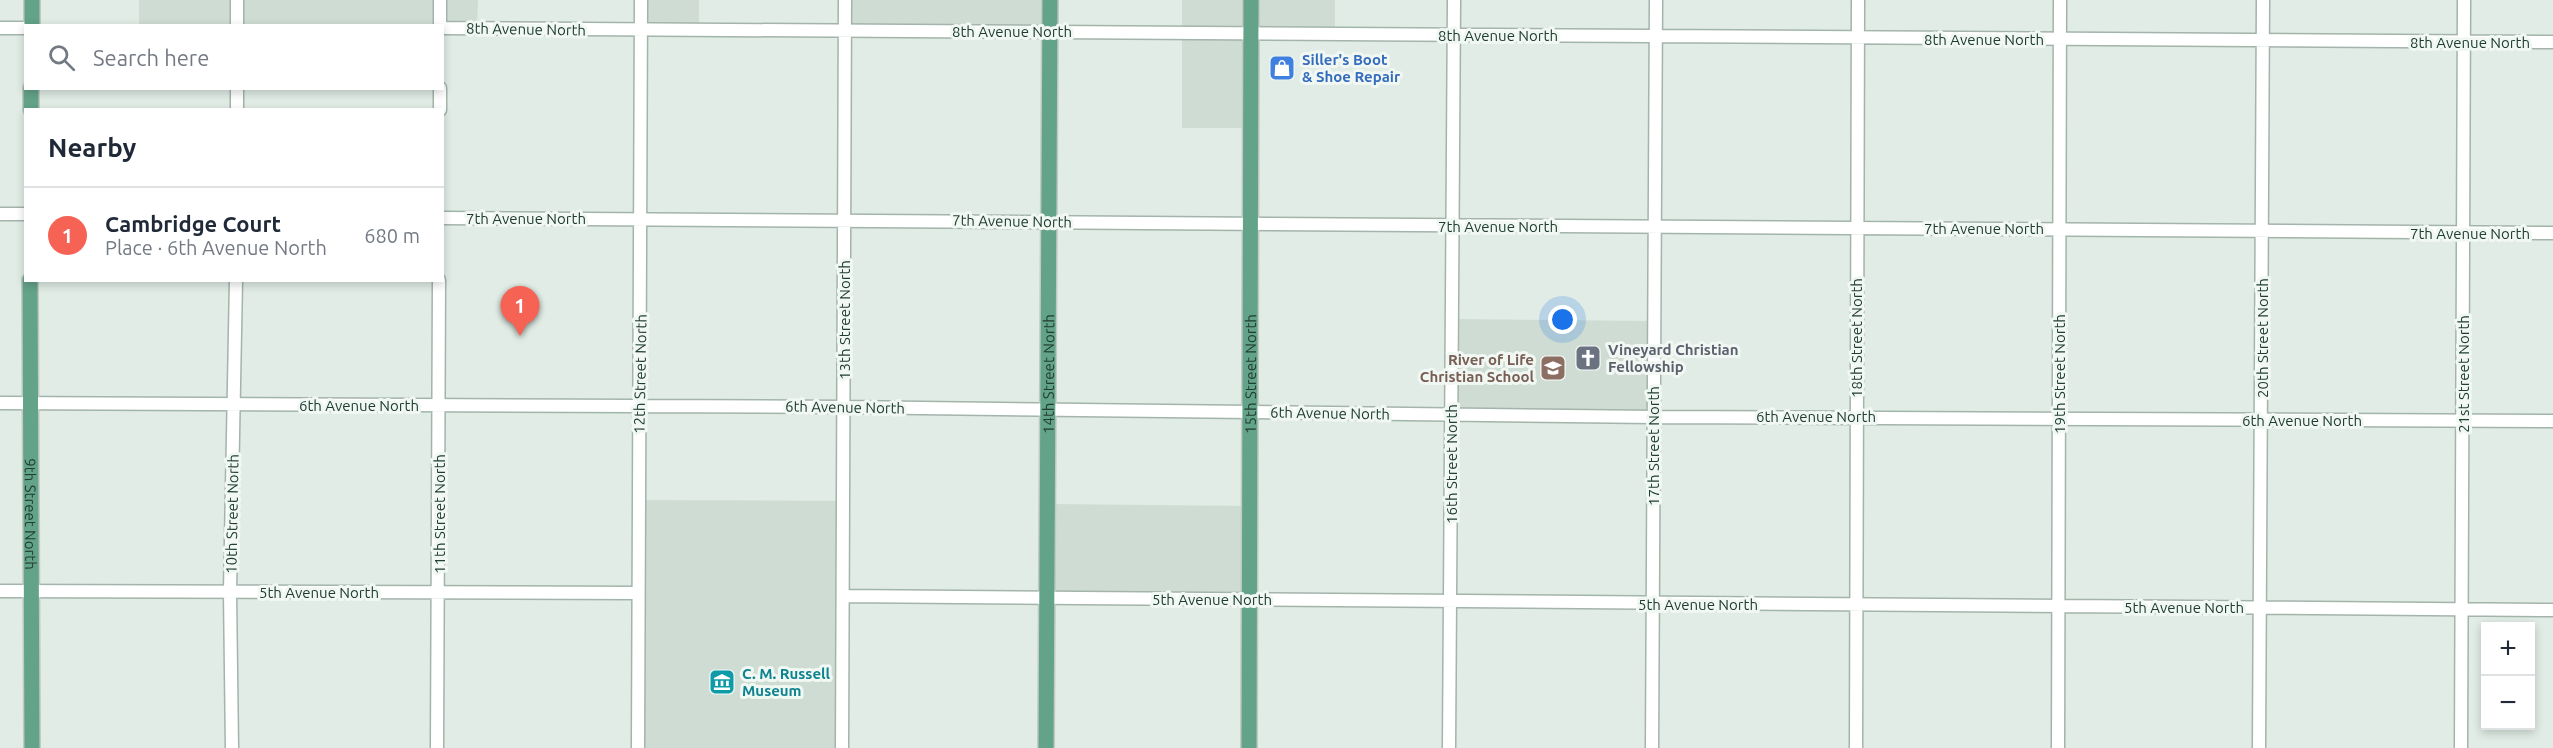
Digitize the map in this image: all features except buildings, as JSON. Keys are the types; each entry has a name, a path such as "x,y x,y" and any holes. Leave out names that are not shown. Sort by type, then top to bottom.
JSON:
{"main road":[{"path":"32,0 32,24"},
{"name":"14th Street North","path":"1046,748 1050,0"},
{"name":"15th Street North","path":"1248,748 1251,0"},
{"path":"31,90 31,108"},
{"name":"9th Street North","path":"30,282 32,748"}],"street":[{"path":"237,0 237,24"},
{"path":"440,0 441,24"},
{"name":"12th Street North","path":"639,748 641,0"},
{"name":"13th Street North","path":"842,748 845,0"},
{"name":"16th Street North","path":"1449,748 1454,0"},
{"name":"17th Street North","path":"1652,748 1656,0"},
{"name":"18th Street North","path":"1856,748 1858,0"},
{"name":"19th Street North","path":"2058,748 2060,0"},
{"name":"20th Street North","path":"2259,748 2263,0"},
{"name":"21st Street North","path":"2461,748 2464,0"},
{"name":"8th Avenue North","path":"444,27 641,31 1050,31 1857,39 2061,38 2262,42 2553,42"},
{"path":"0,28 24,28"},
{"path":"237,90 237,108"},
{"path":"440,90 440,108"},
{"path":"0,214 24,214"},
{"name":"7th Avenue North","path":"444,218 641,217 1453,226 2553,233"},
{"name":"10th Street North","path":"232,748 230,592 236,282"},
{"name":"11th Street North","path":"437,748 439,282"},
{"name":"6th Avenue North","path":"0,403 233,406 639,405 1653,417 1856,416 2553,421"},
{"name":"5th Avenue North","path":"0,591 638,593"},
{"name":"5th Avenue North","path":"843,596 2553,610"}],"shaded area":[{"path":"139,0 478,0 477,29 444,26 444,24 139,24"},
{"path":"641,0 699,0 699,30 641,31"},
{"path":"845,0 1050,0 1050,31 844,30"},
{"path":"1182,0 1335,0 1335,34 1251,34 1251,128 1182,128"},
{"name":"River of Life Christian School","path":"1452,319 1654,321 1653,417 1451,415"},
{"path":"638,500 843,501 842,748 638,748"},
{"path":"1047,504 1250,506 1249,599 1046,598"}],"place":[{"name":"Siller's Boot & Shoe Repair","path":"1282,68"},
{"name":"Cambridge Court","path":"520,336"},
{"name":"Vineyard Christian Fellowship","path":"1588,358"},
{"name":"River of Life Christian School","path":"1553,368"},
{"name":"C. M. Russell Museum","path":"722,682"}]}
